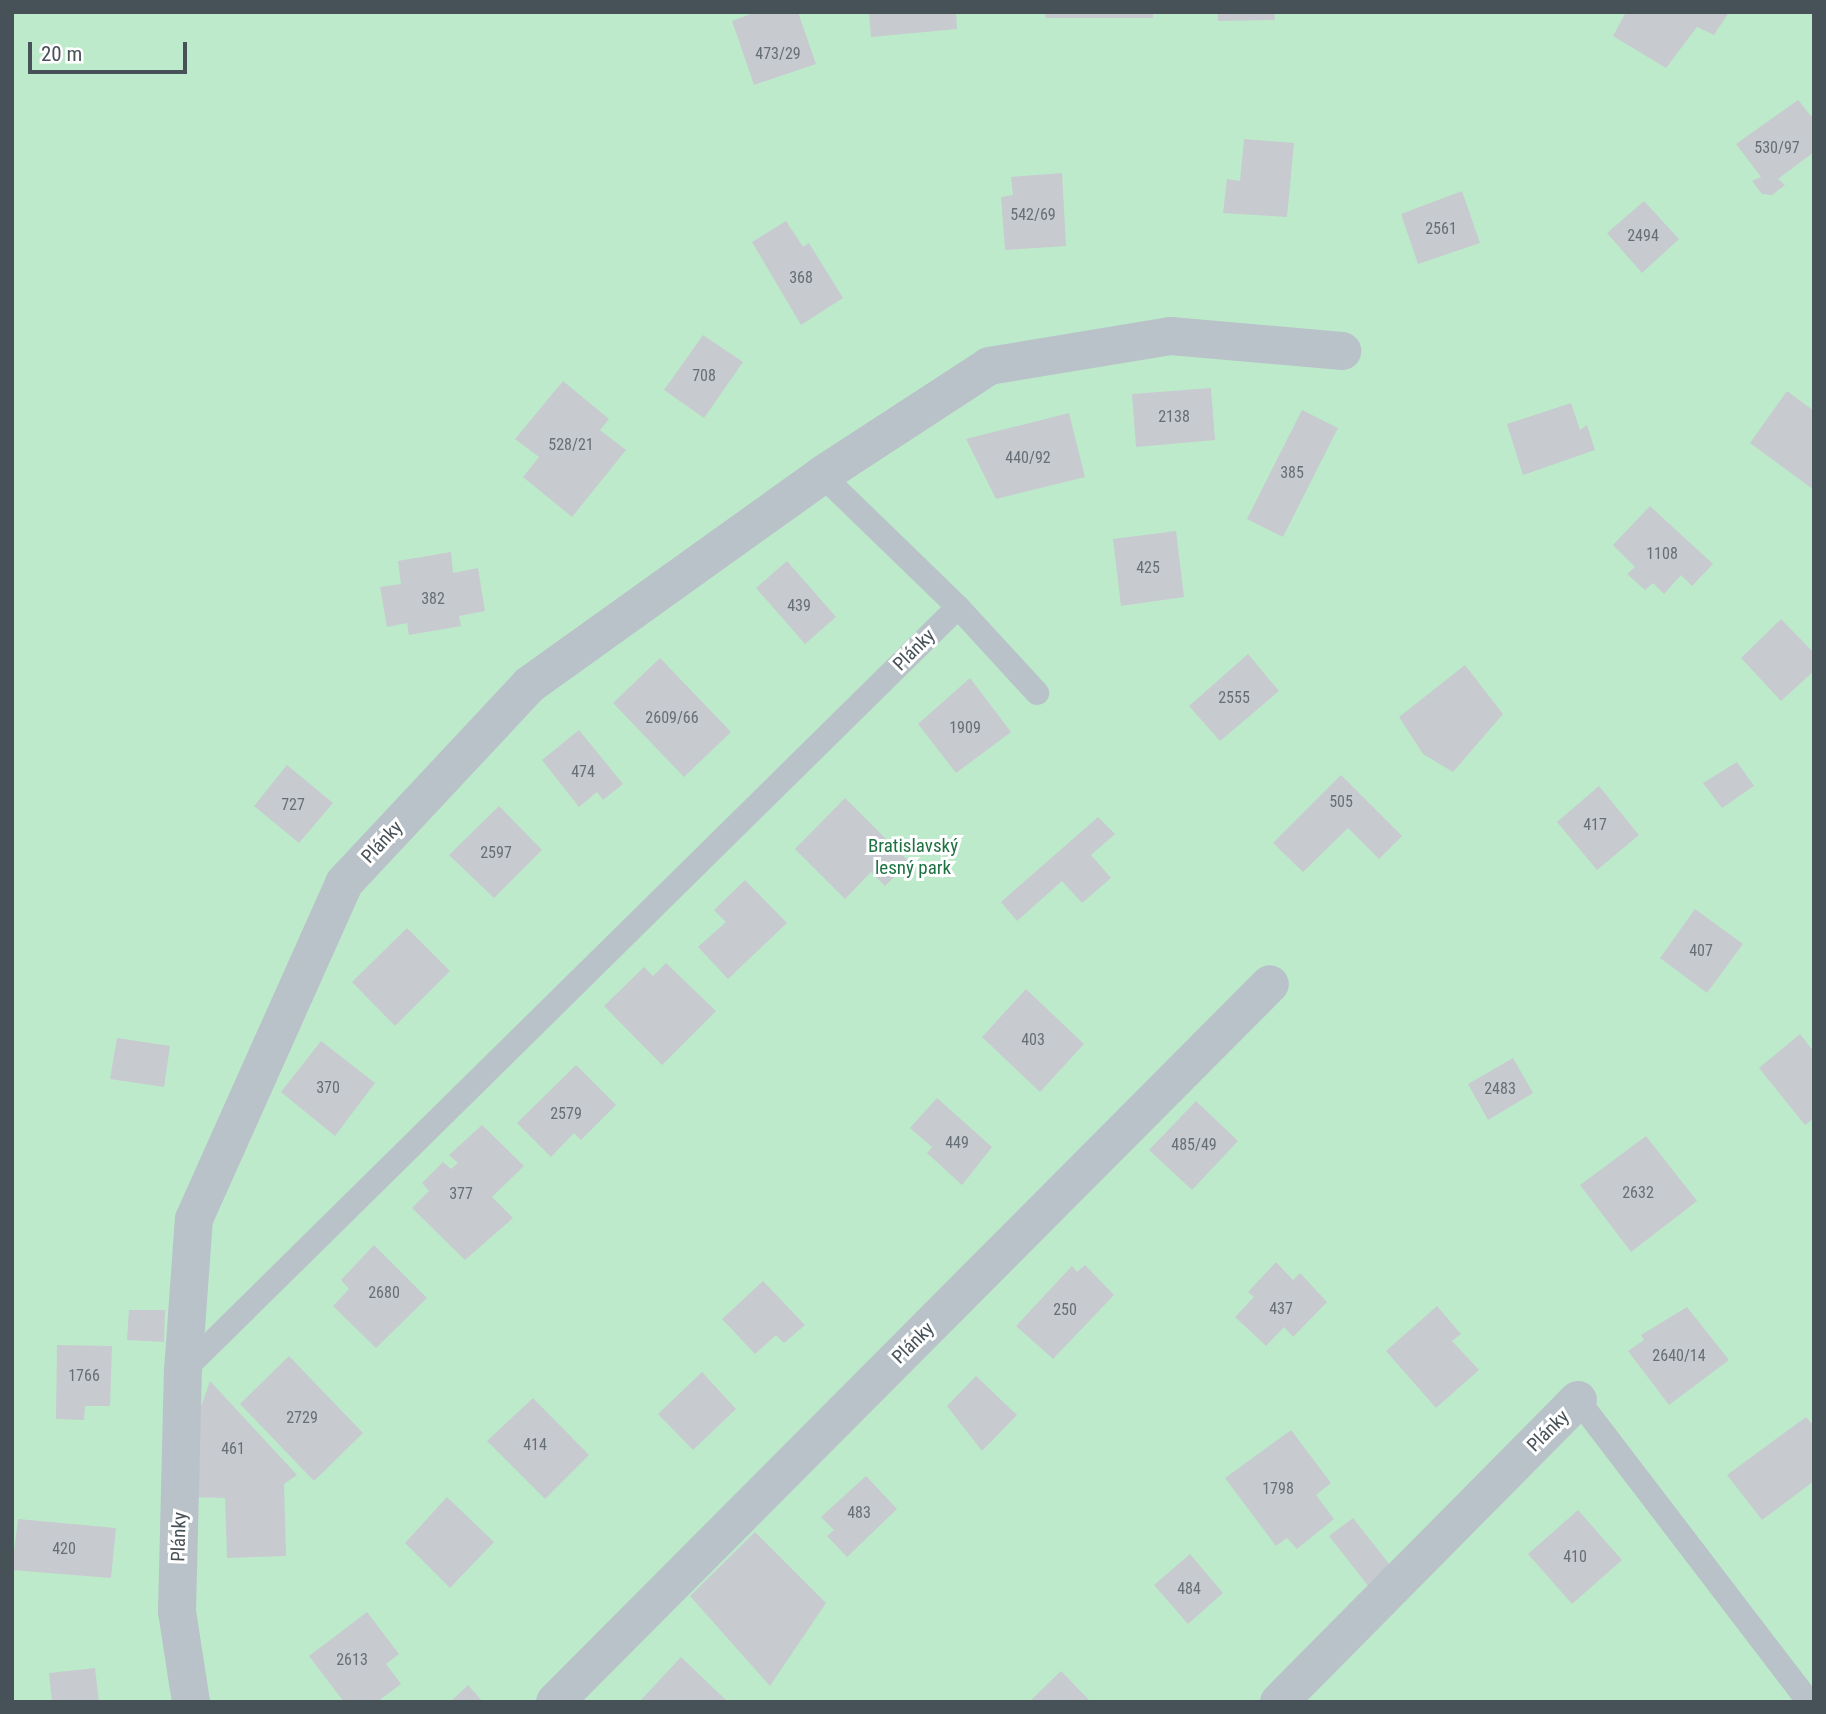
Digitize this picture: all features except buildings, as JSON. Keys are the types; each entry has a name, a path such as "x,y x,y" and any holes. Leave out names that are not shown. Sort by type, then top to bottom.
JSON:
{"street":[{"name":"Plánky","path":"191,1702 177,1612 183,1371 194,1219 344,883 529,685 822,475 989,366 1171,336 1342,351"},
{"name":"Plánky","path":"555,1702 1270,984"},
{"name":"Plánky","path":"1279,1702 1578,1400"}],"lane":[{"path":"822,475 958,607 1037,693"},
{"name":"Plánky","path":"183,1371 958,607"},
{"name":"Plánky","path":"1578,1400 1809,1702"}],"green space":[{"name":"Bratislavský lesný park","path":"12,12 1814,12 1814,1702 12,1702"}]}
